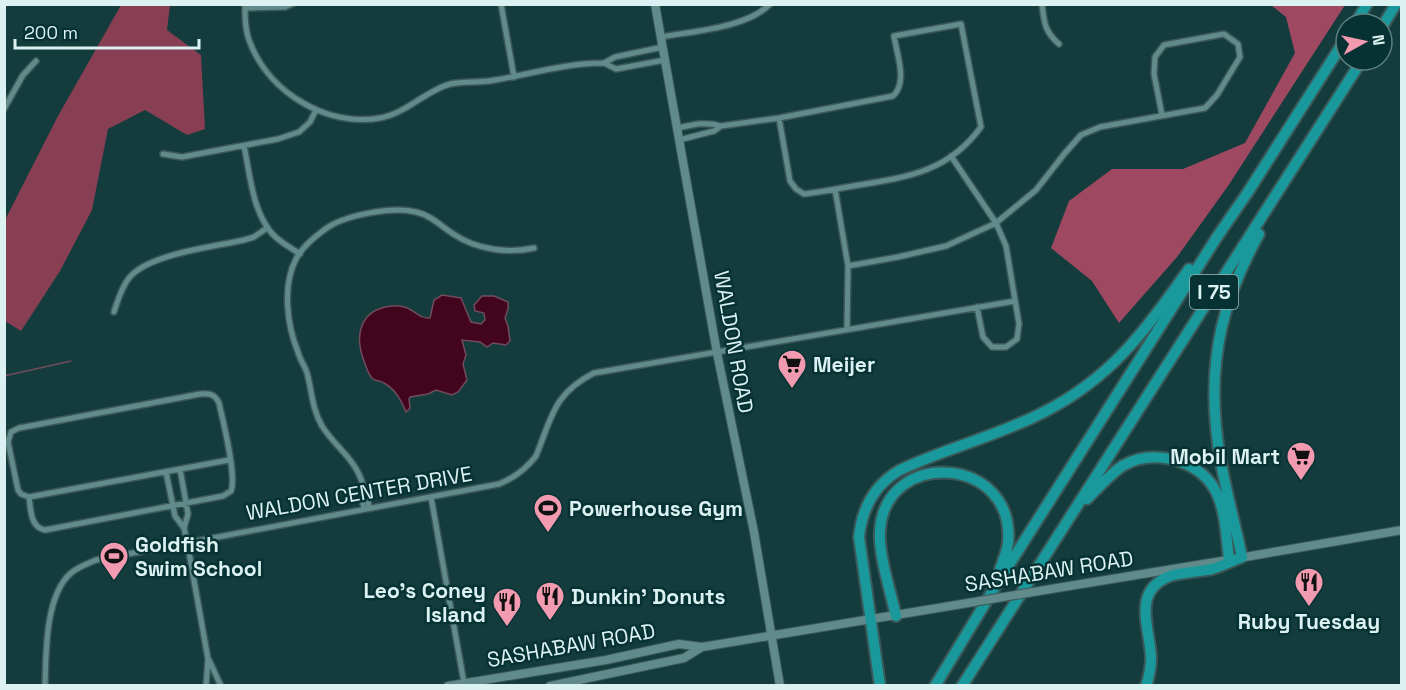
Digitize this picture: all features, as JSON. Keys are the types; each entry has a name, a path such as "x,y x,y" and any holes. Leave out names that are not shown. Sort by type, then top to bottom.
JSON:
{"highway":[{"name":"I 75","path":"936,686 994,587 1334,57"},
{"name":"I 75","path":"962,686 1354,72"},
{"path":"1146,686 1151,658 1144,611 1151,591 1161,581 1172,576 1213,569 1242,557 1222,468 1216,429 1214,401 1216,350 1226,306 1233,288 1291,173"},
{"path":"880,686 859,537 863,514 877,488 900,470 1026,420 1059,404 1087,386 1111,366 1140,336 1202,251 1217,237"},
{"path":"1066,525 1123,465 1142,458 1174,459 1191,467 1214,487 1223,511 1229,559"},
{"path":"896,616 881,542 882,521 896,493 921,476 948,472 968,476 986,486 1000,504 1007,522 1008,542 994,587"}],"main road":[{"name":"WALDON ROAD","path":"655,4 717,353 754,532 780,686"},
{"name":"SASHABAW ROAD","path":"447,686 679,644 702,647 1401,530"},
{"name":"SASHABAW ROAD","path":"551,685 684,658 702,647"},
{"path":"650,650 653,664"},
{"path":"551,669 556,674 551,685"}],"street":[{"path":"292,4 285,7 244,6 250,44 262,65 282,88 316,110 341,118 379,118 407,108 447,85 494,81 584,63 603,63 616,69 665,60"},
{"path":"501,4 514,76"},
{"path":"661,37 735,23 758,15 770,4"},
{"path":"1042,4 1048,34 1059,44"},
{"path":"679,140 714,131 721,126 779,118 893,96 899,90 902,81 894,36 961,24 981,127 968,144 934,167 907,177 804,194 790,181 779,118"},
{"path":"848,266 946,246 996,223 1036,190 1082,135 1100,127 1205,108 1217,95 1240,57 1238,44 1224,34 1164,45 1155,57 1154,74 1162,115"},
{"path":"603,63 615,57 663,47"},
{"path":"4,109 23,75 36,61"},
{"path":"164,154 182,157 278,140 299,132 310,122 316,110"},
{"path":"677,128 713,123 721,126"},
{"path":"244,146 256,202 267,228 300,254"},
{"path":"951,156 996,223 1006,246 1019,324 1017,339 1006,347 992,347 983,337 977,307"},
{"path":"835,189 848,266 847,329"},
{"path":"367,508 360,488 363,485 360,476 348,455 323,428 318,418 307,373 297,352 287,295 291,272 300,254 313,238 329,226 348,219 401,209 430,217 469,243 486,248 526,250 534,248"},
{"path":"114,312 120,292 128,279 144,265 159,259 254,237 267,228"},
{"name":"WALDON CENTER DRIVE","path":"45,686 51,614 56,597 70,574 96,560 510,480 536,456 559,399 581,380 592,374 615,368 717,353 1015,301"},
{"path":"29,497 34,524 45,530 223,496 230,493 233,481 219,403 215,397 207,394 19,428 11,432 8,442 16,487 21,494 29,497 229,460"},
{"path":"180,469 188,516 184,528"},
{"path":"166,472 176,519 184,528 187,541 208,659 207,686"},
{"path":"431,497 464,683"},
{"path":"208,659 220,686"}],"shaded area":[{"path":"121,5 170,5 167,30 201,55 205,129 187,135 145,110 108,129 92,210 60,271 21,331 5,321 5,220 58,116"},
{"path":"1271,5 1345,5 1340,12 1334,12 1334,22 1228,186 1177,257 1119,323 1092,281 1051,248 1069,201 1112,169 1183,169 1245,143 1295,53 1286,17"},
{"path":"442,295 461,298 471,322 481,324 485,320 484,313 475,311 474,305 482,296 494,296 508,302 505,318 510,341 506,345 493,343 487,347 480,342 462,340 466,355 463,364 467,380 458,392 452,395 436,390 410,397 410,408 406,412 395,392 374,379 368,372 361,351 362,325 373,312 392,306 405,307 425,318 430,318 434,300"}],"waterway":[{"path":"4,376 71,361"}],"place":[{"name":"Meijer","path":"792,390"},
{"name":"Mobil Mart","path":"1301,482"},
{"name":"Powerhouse Gym","path":"548,534"},
{"name":"Goldfish Swim School","path":"114,582"},
{"name":"Ruby Tuesday","path":"1309,608"},
{"name":"Dunkin' Donuts","path":"550,622"},
{"name":"Leo's Coney Island","path":"507,628"}]}
